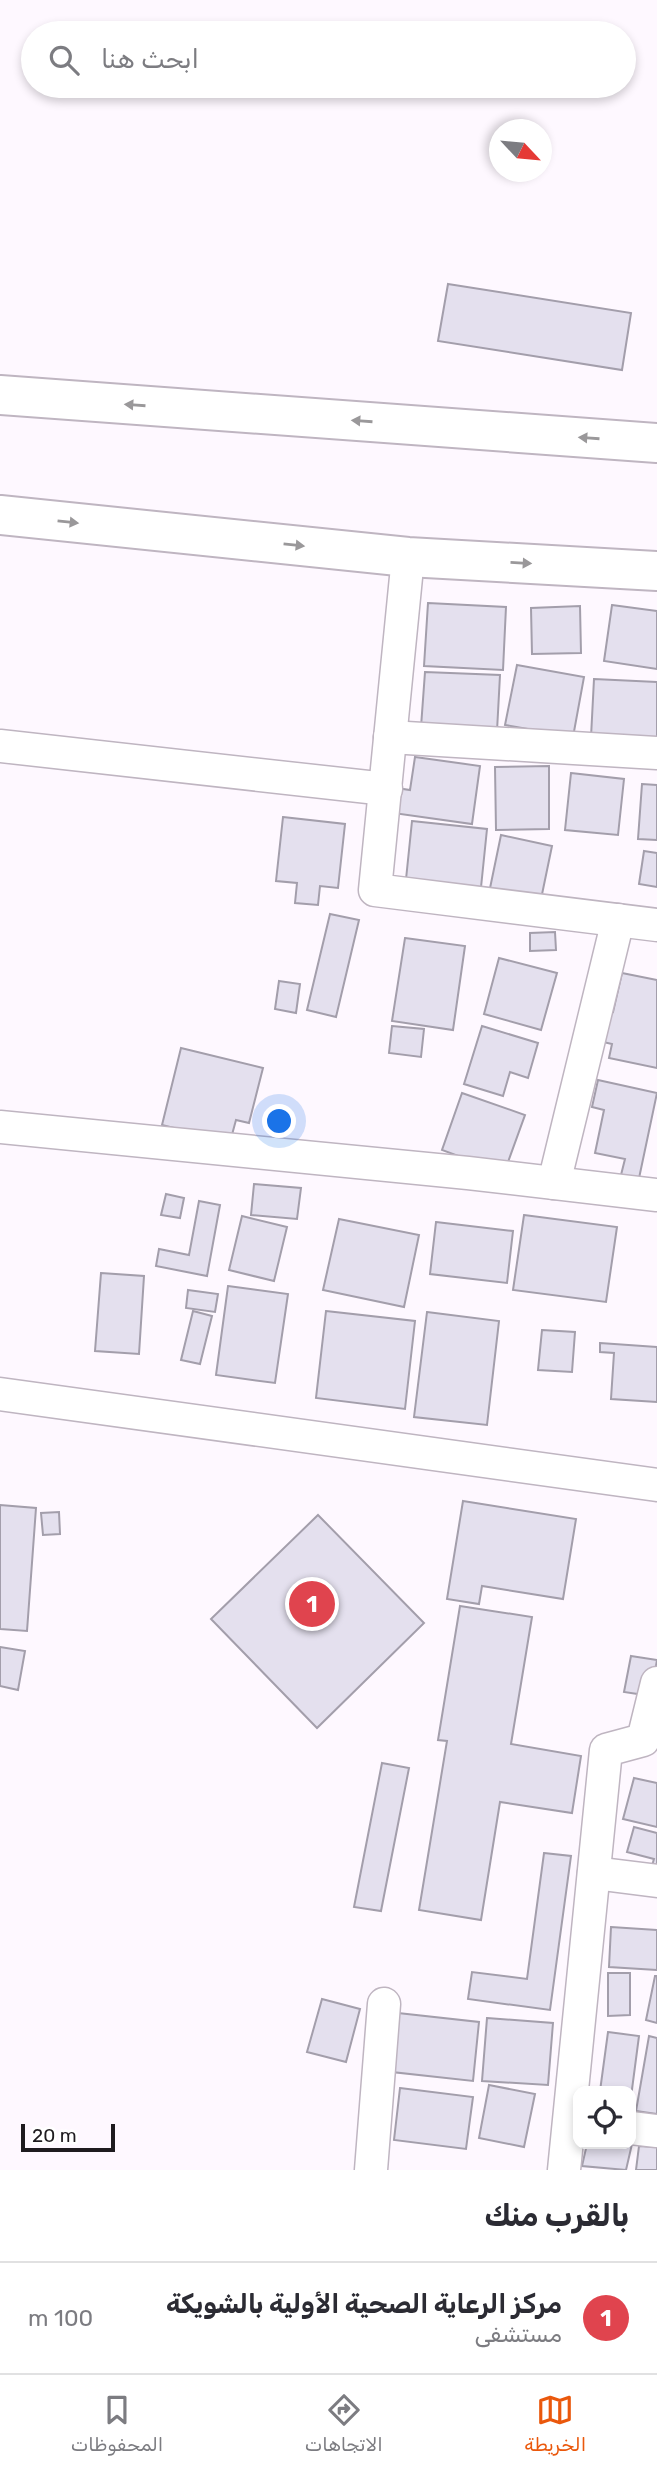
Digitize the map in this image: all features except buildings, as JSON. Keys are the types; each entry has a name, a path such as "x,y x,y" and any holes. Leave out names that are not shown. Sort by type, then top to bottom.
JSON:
{"main road":[{"path":"0,396 657,443"},
{"path":"0,515 408,556 657,570"}],"street":[{"path":"408,556 375,890 657,925"},
{"path":"390,737 657,753"},
{"path":"0,746 386,789"},
{"path":"554,1183 618,920"},
{"path":"0,1128 657,1195"},
{"path":"0,1394 657,1485"},
{"path":"577,2086 606,1750 643,1740 657,1683"},
{"path":"594,1873 657,1881"},
{"path":"370,2170 384,2004"},
{"path":"564,2170 573,2127"},
{"path":"636,2129 657,2131"}],"place":[{"name":"مركز الرعاية الصحية الأولية بالشويكة","path":"312,1604"}]}
